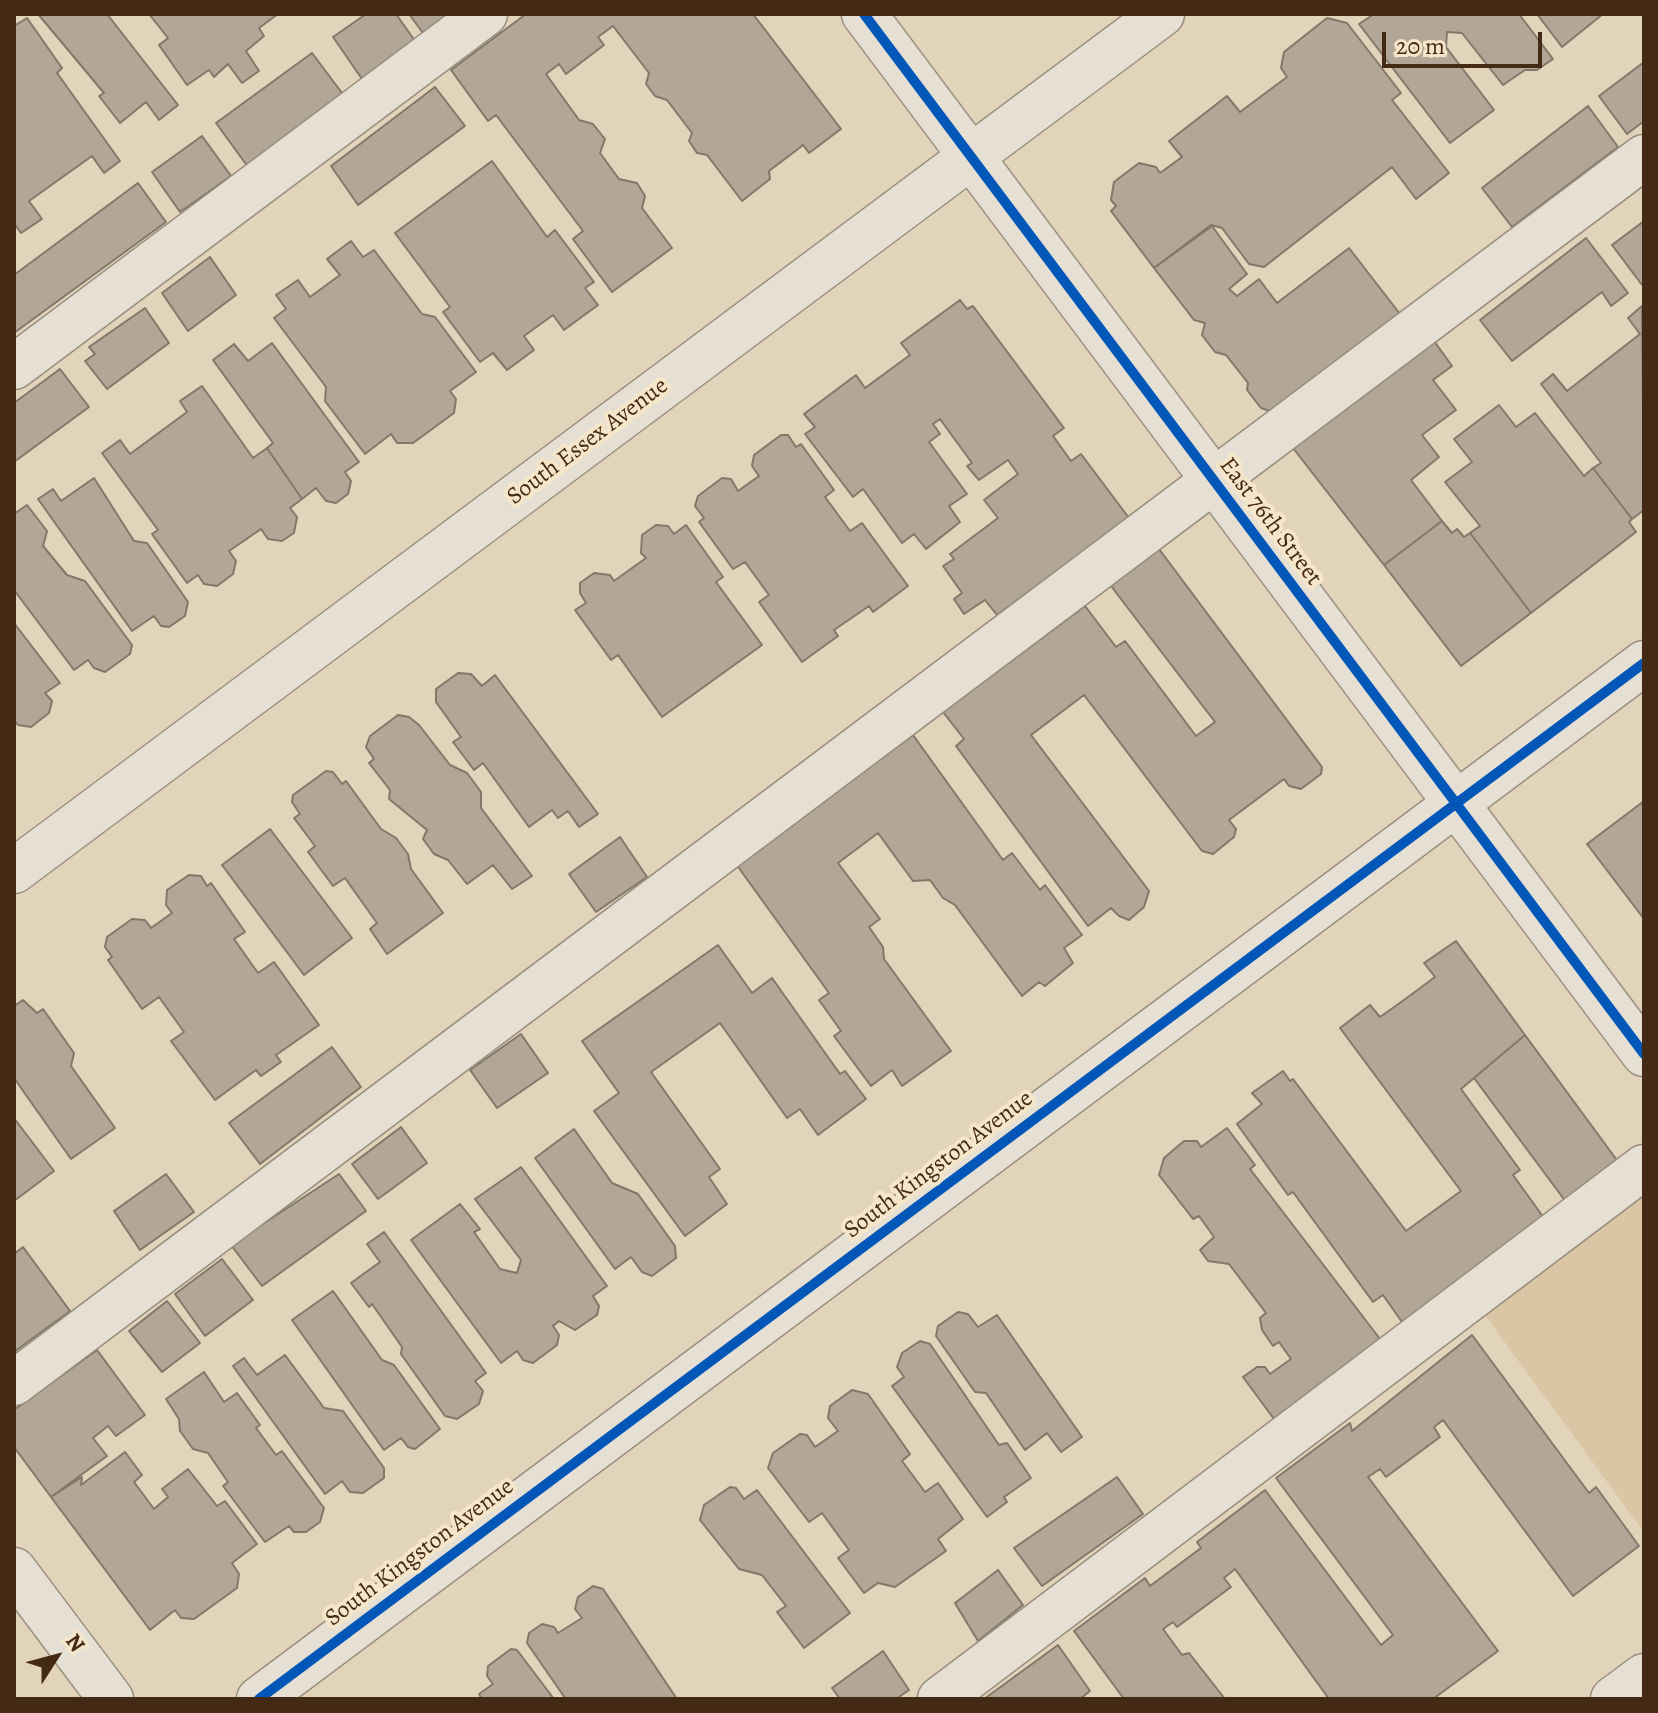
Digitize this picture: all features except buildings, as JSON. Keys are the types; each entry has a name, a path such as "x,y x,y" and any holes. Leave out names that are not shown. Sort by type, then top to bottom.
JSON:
{"street":[{"path":"14,367 485,14"},
{"name":"East 76th Street","path":"864,14 1644,1054"},
{"name":"South Essex Avenue","path":"14,871 1162,14"},
{"path":"14,1383 1644,157"},
{"name":"South Kingston Avenue","path":"259,1699 1644,663"},
{"path":"940,1699 1644,1167"},
{"path":"14,1570 111,1699"},
{"path":"1613,1699 1644,1676"}],"shaded area":[{"path":"1644,1196 1644,1532 1484,1314"}],"cycle path":[{"path":"864,14 1644,1054"},
{"path":"259,1699 1644,663"}]}
